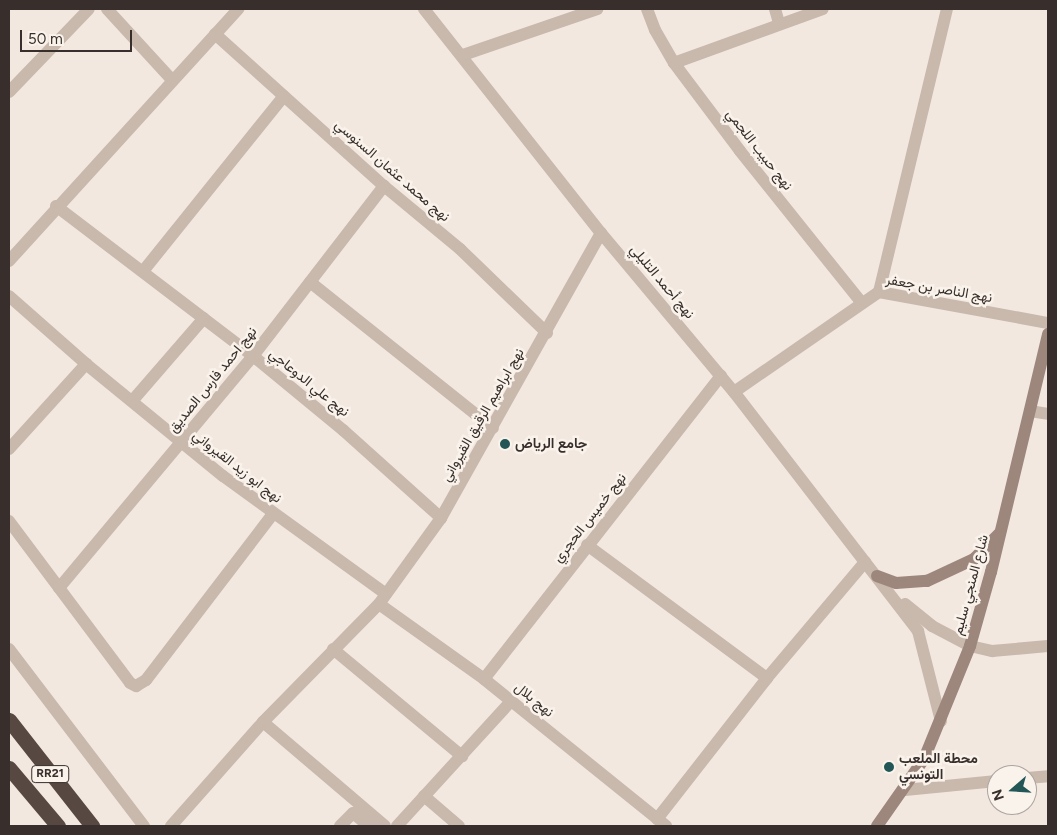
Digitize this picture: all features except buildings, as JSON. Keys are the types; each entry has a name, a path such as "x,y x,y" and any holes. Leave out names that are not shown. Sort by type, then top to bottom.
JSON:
{"highway":[{"name":"RR21","path":"9,720 92,826"},
{"name":"RR21","path":"9,768 58,826"},
{"path":"9,775 45,826"},
{"path":"53,778 100,826"}],"main road":[{"name":"شارع المنجي سليم","path":"877,826 906,790 924,759 970,646 1000,533 1048,334"},
{"path":"877,576 896,583 927,581 974,559 1000,533"}],"street":[{"path":"9,92 89,9"},
{"path":"107,9 172,80"},
{"path":"9,261 56,206 238,9"},
{"name":"نهج أحمد التليلي","path":"424,9 463,55 601,233 734,392 918,631 941,721"},
{"path":"463,55 597,9"},
{"name":"نهج حبيب اللجمي","path":"647,9 655,30 674,63 740,151 861,302"},
{"path":"775,9 779,22"},
{"path":"674,63 779,22 823,9"},
{"path":"878,292 947,9"},
{"name":"نهج محمد عثمان السنوسي","path":"215,34 384,186 460,249 547,333"},
{"path":"144,270 284,96"},
{"name":"نهج احمد فارس الصديق","path":"60,588 253,356 384,186"},
{"name":"نهج علي الدوعاجي","path":"56,206 144,270 253,356 343,430 441,518"},
{"name":"نهج ابراهيم الرقيق القيرواني","path":"171,826 263,722 382,599 441,518 547,333 601,233"},
{"path":"310,282 492,428"},
{"name":"نهج الناصر بن جعفر","path":"734,392 878,292 1048,323"},
{"name":"نهج ابو زيد القيرواني","path":"9,296 86,364 133,400 181,442 382,599"},
{"path":"133,400 204,318"},
{"path":"9,449 86,364"},
{"name":"نهج خميس الحجري","path":"484,679 721,376"},
{"path":"1030,411 1048,414"},
{"path":"9,521 130,683 136,686 146,680 273,514"},
{"path":"587,545 768,678"},
{"path":"661,823 768,678 866,562"},
{"name":"نهج أحمد التليلي","path":"877,576 932,626 970,646 992,652 1048,646"},
{"name":"نهج بلال","path":"382,599 661,823"},
{"path":"333,649 462,756"},
{"path":"9,650 144,826"},
{"path":"397,826 511,701"},
{"path":"263,722 385,826"},
{"path":"906,790 987,782"},
{"path":"424,796 459,826"},
{"path":"340,826 353,813 370,826"}],"place":[{"name":"جامع الرياض","path":"505,444"},
{"name":"محطة الملعب التونسي","path":"889,767"}]}
